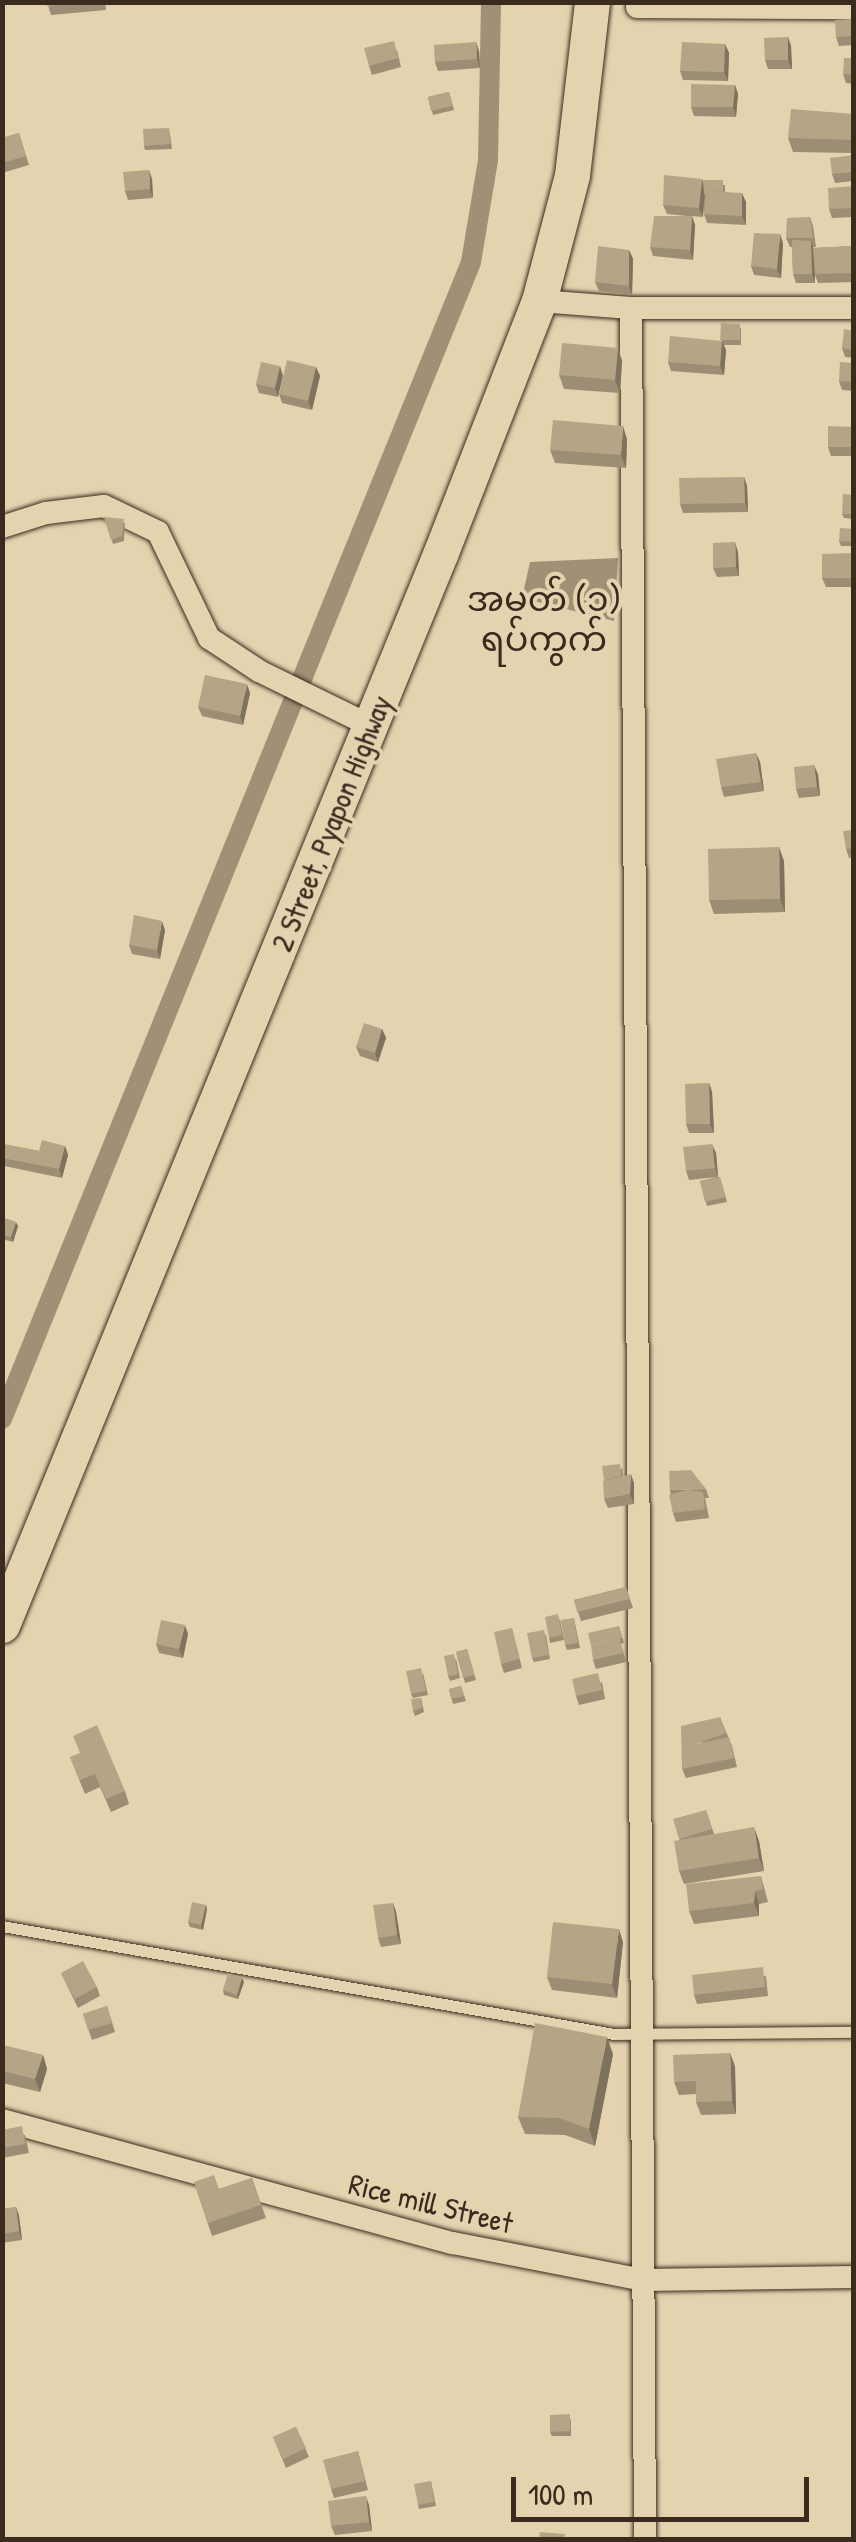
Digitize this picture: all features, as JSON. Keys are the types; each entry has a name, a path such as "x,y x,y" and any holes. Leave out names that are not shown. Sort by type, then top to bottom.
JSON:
{"main road":[{"name":"2 Street, Pyapon Highway","path":"2,1624 371,726 538,302 572,175 592,2"}],"street":[{"path":"637,8 854,8"},
{"path":"538,302 631,308 854,308"},
{"path":"631,308 645,2540"},
{"path":"2,527 46,513 104,506 158,532 209,638 259,671 371,726"},
{"name":"Rice mill Street","path":"2,2120 453,2243 643,2280 854,2278"}],"lane":[{"path":"2,1926 614,2034 854,2032"}],"shaded area":[{"path":"618,558 614,621 522,598 530,562"}],"building":[{"path":"47,2 83,2 47,6"},
{"path":"854,19 854,36 836,37 835,20"},
{"path":"788,37 788,60 765,60 764,38"},
{"path":"394,41 398,58 369,66 364,48"},
{"path":"476,42 477,59 435,62 434,45"},
{"path":"682,42 725,44 724,72 680,71"},
{"path":"844,58 854,58 854,75 843,74"},
{"path":"691,84 735,85 733,107 691,107"},
{"path":"449,92 452,106 431,111 428,97"},
{"path":"791,109 854,114 854,140 788,138"},
{"path":"169,128 170,144 144,146 143,129"},
{"path":"19,133 26,156 2,163 2,138"},
{"path":"854,155 854,172 832,174 830,158"},
{"path":"149,170 150,189 125,191 123,172"},
{"path":"664,175 702,179 699,208 663,205"},
{"path":"703,180 723,180 723,192 704,194"},
{"path":"854,186 854,208 829,209 828,188"},
{"path":"706,191 742,193 742,216 704,214"},
{"path":"654,216 692,216 690,250 650,247"},
{"path":"810,217 813,238 786,238 787,218"},
{"path":"754,233 780,234 777,269 751,266"},
{"path":"792,240 811,241 812,274 793,274"},
{"path":"598,246 629,250 629,286 595,282"},
{"path":"854,246 854,273 815,274 813,248"},
{"path":"721,323 740,324 740,340 720,340"},
{"path":"844,329 854,331 854,350 842,348"},
{"path":"670,336 722,341 720,366 668,362"},
{"path":"562,343 618,348 615,380 559,375"},
{"path":"287,360 316,367 308,401 279,394"},
{"path":"261,362 280,366 275,388 256,384"},
{"path":"840,362 854,363 854,382 839,381"},
{"path":"553,420 623,426 621,455 550,450"},
{"path":"828,426 854,427 854,447 828,447"},
{"path":"744,477 745,503 680,504 679,478"},
{"path":"843,494 854,495 854,514 842,514"},
{"path":"104,517 124,519 122,536 111,540"},
{"path":"840,528 854,529 854,542 839,541"},
{"path":"735,542 736,567 713,568 713,543"},
{"path":"854,553 854,578 822,578 822,554"},
{"path":"205,675 247,684 240,716 198,707"},
{"path":"756,753 761,782 721,787 716,759"},
{"path":"814,765 817,787 796,789 794,767"},
{"path":"854,830 854,848 846,849 843,831"},
{"path":"779,847 780,899 709,900 708,849"},
{"path":"134,915 162,921 157,950 129,945"},
{"path":"364,1023 382,1029 375,1053 356,1047"},
{"path":"709,1083 710,1124 686,1124 685,1084"},
{"path":"42,1140 65,1146 59,1169 2,1158 3,1144 39,1151"},
{"path":"712,1144 715,1168 686,1171 683,1147"},
{"path":"720,1177 725,1197 705,1202 700,1181"},
{"path":"2,1217 16,1222 11,1237 2,1235"},
{"path":"620,1464 621,1476 604,1480 602,1466"},
{"path":"691,1470 706,1489 670,1490 669,1471"},
{"path":"631,1474 630,1494 604,1499 603,1481"},
{"path":"687,1490 703,1492 705,1509 673,1513 669,1495"},
{"path":"626,1587 630,1599 577,1612 574,1600"},
{"path":"558,1614 562,1635 549,1638 545,1617"},
{"path":"574,1618 578,1643 565,1645 561,1620"},
{"path":"161,1620 185,1625 179,1649 156,1644"},
{"path":"619,1626 622,1638 591,1646 588,1633"},
{"path":"512,1628 519,1659 501,1664 494,1632"},
{"path":"544,1630 549,1655 532,1658 527,1633"},
{"path":"619,1637 623,1653 593,1660 591,1645"},
{"path":"467,1649 474,1675 463,1678 456,1652"},
{"path":"454,1654 458,1674 448,1676 444,1656"},
{"path":"421,1668 426,1691 411,1694 406,1671"},
{"path":"598,1673 602,1690 576,1696 572,1679"},
{"path":"461,1686 464,1696 451,1699 449,1689"},
{"path":"421,1698 422,1708 413,1711 411,1699"},
{"path":"720,1717 726,1733 696,1744 729,1737 734,1758 682,1769 681,1726"},
{"path":"97,1725 125,1791 106,1799 95,1774 80,1780 70,1757 80,1753 73,1736"},
{"path":"706,1810 712,1829 679,1839 673,1819"},
{"path":"754,1827 759,1858 679,1871 674,1841"},
{"path":"761,1876 763,1889 755,1891 754,1903 689,1911 686,1884"},
{"path":"192,1902 206,1905 201,1925 188,1922"},
{"path":"393,1903 397,1935 378,1938 373,1905"},
{"path":"553,1922 619,1929 612,1984 547,1977"},
{"path":"83,1961 97,1987 75,1999 61,1973"},
{"path":"763,1967 765,1987 694,1995 692,1975"},
{"path":"228,1973 242,1978 237,1995 223,1990"},
{"path":"107,2006 112,2023 88,2030 83,2014"},
{"path":"535,2023 607,2037 589,2129 559,2118 518,2117"},
{"path":"2,2045 43,2055 35,2079 2,2071"},
{"path":"730,2053 732,2101 696,2102 696,2081 674,2082 673,2055"},
{"path":"22,2126 25,2144 2,2148 2,2130"},
{"path":"214,2175 219,2189 252,2178 261,2205 208,2223 194,2182"},
{"path":"16,2207 19,2231 2,2234 2,2209"},
{"path":"570,2414 570,2431 550,2432 550,2415"},
{"path":"296,2427 306,2448 283,2459 273,2437"},
{"path":"358,2451 365,2481 331,2489 323,2460"},
{"path":"431,2481 434,2502 418,2505 414,2484"},
{"path":"366,2496 369,2522 331,2526 328,2501"},
{"path":"540,2532 565,2534 564,2540 539,2540"}],"waterway":[{"path":"2,1419 471,262 488,160 491,2"}],"district":[{"name":"အမှတ် (၁) ရပ်ကွက်","path":"544,619"}]}
